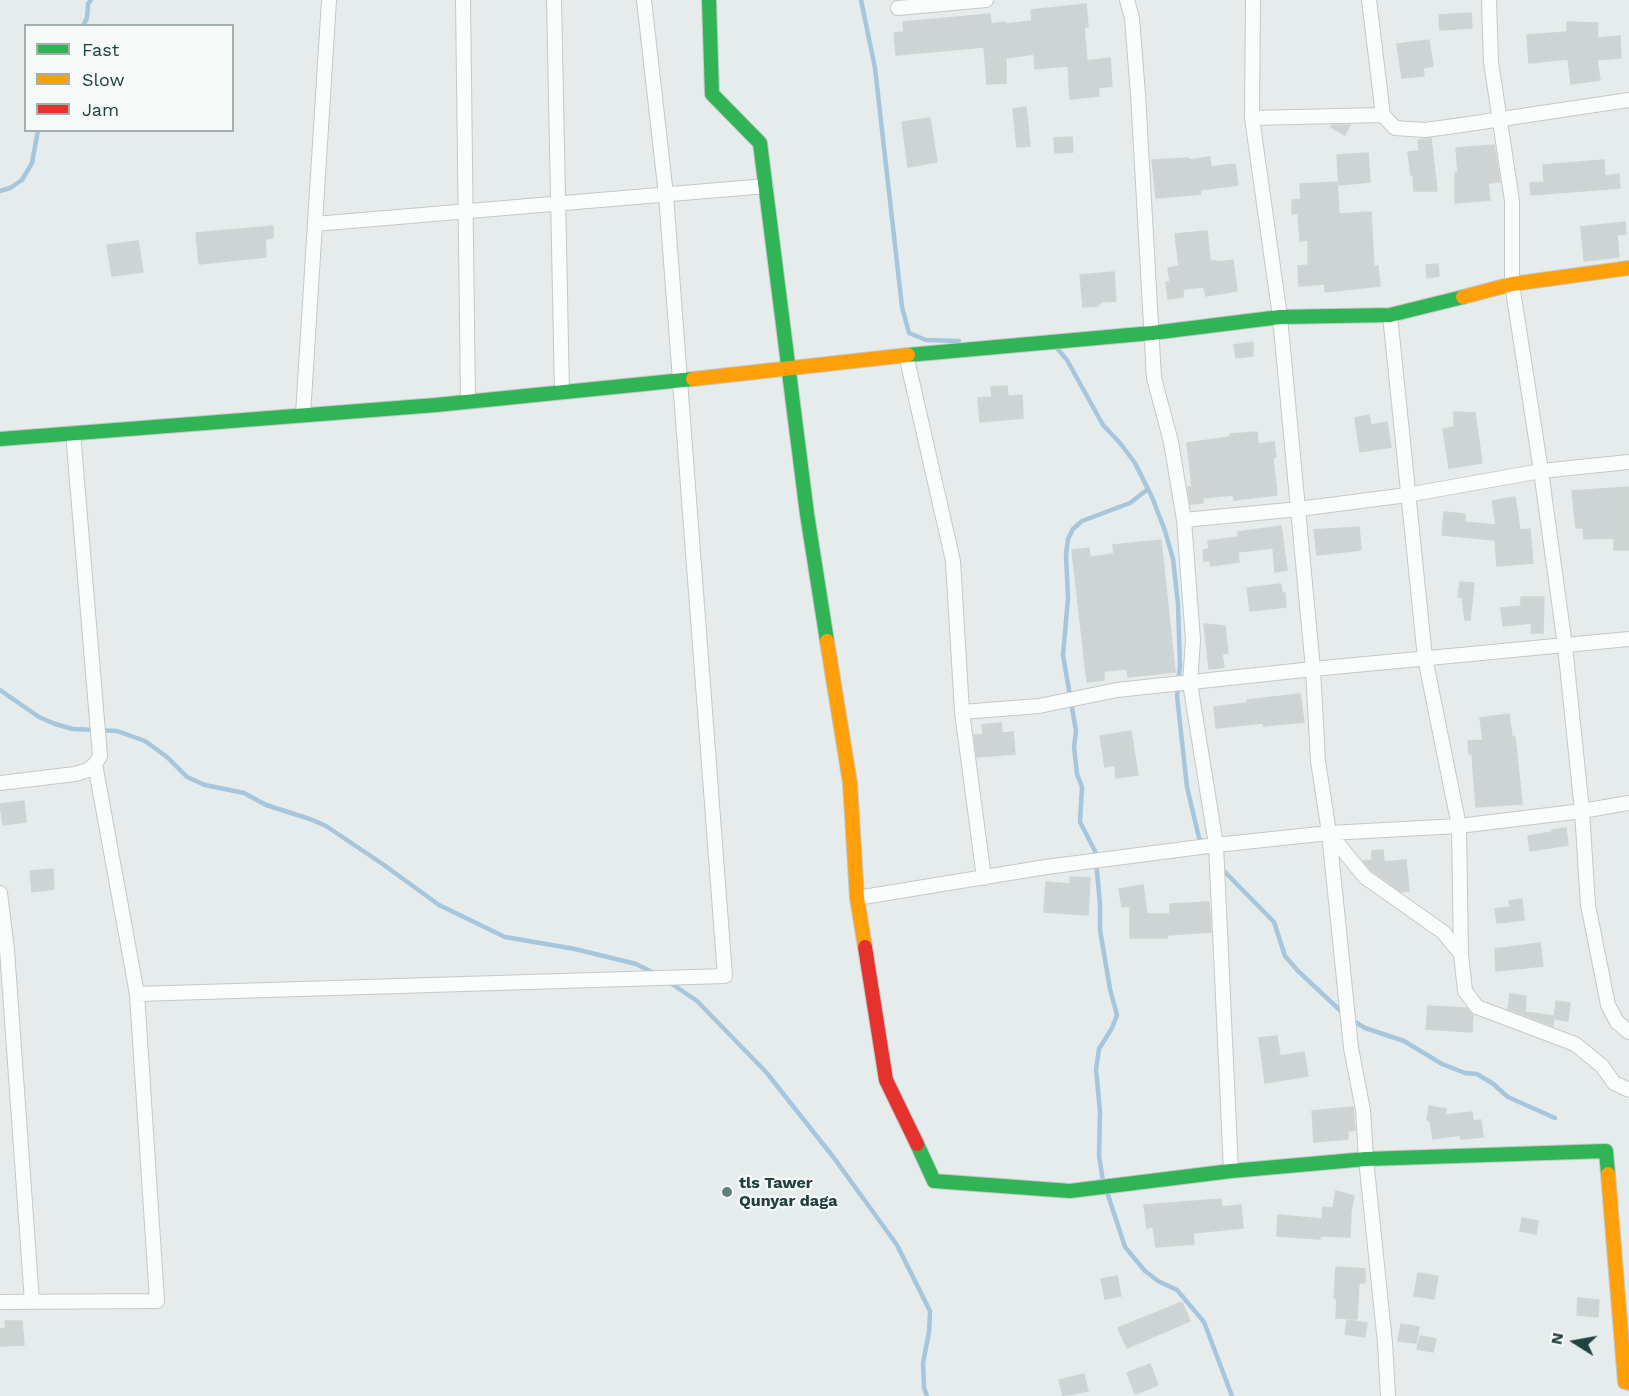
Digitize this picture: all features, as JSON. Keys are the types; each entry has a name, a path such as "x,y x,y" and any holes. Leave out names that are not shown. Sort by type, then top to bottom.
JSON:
{"street":[{"path":"303,415 329,0"},
{"path":"463,0 468,402"},
{"path":"554,0 562,392"},
{"path":"137,994 725,976 666,195 644,0"},
{"path":"709,0 712,94 760,143 807,514 850,783 858,898 886,1080 934,1180 1070,1191 1231,1171 1366,1159 1606,1151 1625,1382 1629,1383"},
{"path":"898,8 986,0"},
{"path":"1126,0 1132,18 1138,94 1154,378 1171,442 1184,520 1193,640 1190,683 1216,845 1231,1171"},
{"path":"1253,0 1252,118 1280,317 1314,669 1318,761 1329,833 1351,1048 1363,1110 1388,1396"},
{"path":"1369,0 1383,114 1395,128 1425,130 1629,100"},
{"path":"1489,0 1491,62 1512,201 1512,284 1565,646 1582,811 1588,904 1608,1005 1617,1022 1629,1032"},
{"path":"1252,118 1383,114"},
{"path":"315,224 766,186"},
{"path":"0,439 468,402 906,355 1152,333 1280,317 1390,315 1512,284 1629,268"},
{"path":"1390,315 1425,658 1459,826 1461,954 1465,992 1477,1007 1575,1044 1602,1066 1614,1083 1629,1090"},
{"path":"906,355 953,561 962,712 984,878"},
{"path":"0,783 75,774 88,770 100,756 73,433"},
{"path":"1184,520 1299,509 1407,495 1541,471 1629,462"},
{"path":"962,712 1039,706 1117,690 1629,639"},
{"path":"0,1302 157,1301 137,994 95,764"},
{"path":"858,898 1216,845 1329,833 1459,826 1629,803"},
{"path":"1329,833 1365,877 1443,932 1461,954"},
{"path":"0,894 7,950 32,1302"}],"building":[{"path":"1086,4 1088,27 1084,27 1087,61 1110,58 1112,86 1098,88 1099,96 1070,99 1068,66 1035,69 1034,54 1006,58 1006,83 987,84 984,47 896,55 894,33 904,32 903,22 990,14 991,24 1005,22 1005,24 1032,21 1031,10"},
{"path":"1471,13 1472,28 1440,30 1439,15"},
{"path":"1567,22 1598,23 1597,38 1620,36 1621,58 1597,60 1600,80 1571,84 1568,59 1529,63 1527,35 1567,32"},
{"path":"1429,40 1433,66 1423,68 1424,76 1402,78 1397,44"},
{"path":"1026,107 1030,146 1017,147 1013,109"},
{"path":"930,118 937,162 908,167 902,122"},
{"path":"1332,125 1350,125 1345,135 1331,127"},
{"path":"1072,137 1073,152 1055,153 1054,138"},
{"path":"1431,138 1437,191 1414,191 1408,152 1419,151 1418,140"},
{"path":"1494,145 1500,182 1488,183 1490,200 1455,203 1455,173 1458,172 1456,148"},
{"path":"1368,153 1370,182 1339,185 1337,155"},
{"path":"1210,157 1211,167 1235,164 1238,185 1200,190 1201,194 1156,198 1152,160 1189,158 1189,160"},
{"path":"1604,160 1605,176 1619,174 1620,188 1531,195 1530,183 1544,182 1543,165"},
{"path":"1337,182 1339,214 1371,212 1374,267 1378,266 1380,286 1325,292 1325,284 1299,286 1298,266 1308,265 1308,240 1300,241 1298,213 1292,214 1292,200 1301,199 1300,184"},
{"path":"1625,222 1626,234 1617,235 1619,257 1584,261 1581,227"},
{"path":"273,226 273,238 265,239 266,257 199,264 196,233"},
{"path":"1207,231 1210,260 1220,262 1233,260 1237,291 1206,296 1204,287 1183,289 1183,297 1168,299 1166,282 1170,282 1168,268 1179,266 1175,234"},
{"path":"138,241 143,272 112,276 107,245"},
{"path":"1438,264 1439,276 1427,278 1426,265"},
{"path":"1114,272 1116,301 1083,307 1080,275"},
{"path":"1253,342 1253,356 1236,358 1234,345"},
{"path":"1007,386 1008,396 1022,395 1023,418 980,422 978,398 992,397 991,387"},
{"path":"1454,412 1475,413 1482,463 1449,468 1443,429 1454,427"},
{"path":"1369,415 1371,425 1387,422 1391,447 1360,452 1355,418"},
{"path":"1257,432 1258,444 1274,442 1276,457 1273,458 1277,495 1234,500 1233,495 1203,498 1203,503 1190,504 1188,487 1192,487 1187,443 1230,437 1230,434"},
{"path":"1629,487 1629,550 1614,550 1614,538 1584,539 1583,528 1576,528 1572,491"},
{"path":"1515,497 1520,530 1530,529 1533,563 1497,566 1495,540 1442,535 1444,512 1465,514 1465,522 1496,525 1492,501"},
{"path":"1281,526 1287,570 1275,572 1273,548 1238,552 1239,562 1211,566 1210,561 1204,561 1203,550 1209,549 1208,541 1238,537 1238,532"},
{"path":"1359,527 1361,550 1317,555 1314,530"},
{"path":"1161,540 1175,672 1128,677 1127,669 1104,671 1104,680 1087,682 1072,550 1089,548 1090,557 1114,554 1113,545"},
{"path":"1460,582 1474,583 1470,620 1465,620 1462,597 1458,597"},
{"path":"1281,584 1282,593 1285,593 1286,607 1250,611 1247,588"},
{"path":"1521,597 1544,597 1543,633 1531,633 1532,623 1503,626 1501,608 1521,606"},
{"path":"1204,624 1225,626 1228,653 1222,654 1224,667 1209,669"},
{"path":"1300,694 1304,722 1216,728 1214,707 1247,703 1247,700"},
{"path":"1509,714 1512,737 1515,737 1522,804 1476,807 1472,754 1469,754 1468,741 1483,740 1480,718"},
{"path":"1001,723 1002,733 1013,732 1015,754 977,757 974,735 983,735 982,725"},
{"path":"1131,731 1138,775 1116,778 1115,765 1105,767 1100,736"},
{"path":"24,801 26,822 3,825 0,804"},
{"path":"1566,828 1568,845 1530,851 1528,836"},
{"path":"1383,850 1384,862 1406,860 1409,891 1401,892 1371,870 1363,861 1372,860 1372,851"},
{"path":"53,869 54,889 32,892 30,871"},
{"path":"1070,877 1090,878 1088,915 1044,912 1046,882 1070,884"},
{"path":"1143,885 1147,914 1170,914 1170,904 1209,902 1211,932 1167,935 1167,938 1130,938 1130,906 1122,907 1119,889"},
{"path":"1522,899 1524,920 1497,923 1495,909 1510,907 1509,901"},
{"path":"1540,943 1543,966 1496,971 1495,949"},
{"path":"1510,994 1526,996 1525,1012 1554,1016 1553,1026 1508,1009"},
{"path":"1556,1001 1570,1003 1568,1021 1554,1019"},
{"path":"1428,1006 1467,1008 1473,1015 1472,1032 1426,1029"},
{"path":"1277,1036 1280,1056 1304,1052 1308,1076 1265,1083 1259,1038"},
{"path":"1429,1106 1446,1109 1445,1115 1472,1112 1473,1121 1481,1120 1483,1137 1461,1139 1460,1135 1433,1139 1430,1121 1427,1120"},
{"path":"1353,1107 1355,1130 1348,1131 1348,1139 1314,1142 1312,1111"},
{"path":"1336,1191 1354,1196 1350,1237 1320,1236 1320,1239 1277,1236 1278,1215 1322,1219 1323,1207 1333,1208"},
{"path":"1221,1199 1222,1207 1241,1205 1243,1228 1193,1233 1194,1244 1156,1247 1153,1227 1147,1228 1144,1205"},
{"path":"1522,1218 1538,1221 1536,1234 1520,1231"},
{"path":"1336,1267 1365,1269 1365,1283 1359,1283 1357,1319 1336,1318 1337,1299 1334,1298"},
{"path":"1418,1273 1438,1276 1434,1299 1414,1296"},
{"path":"1117,1276 1121,1296 1105,1299 1101,1279"},
{"path":"1578,1298 1599,1300 1598,1317 1577,1315"},
{"path":"1182,1302 1190,1321 1127,1348 1118,1328"},
{"path":"1347,1320 1367,1323 1365,1337 1345,1334"},
{"path":"5,1321 22,1321 24,1345 0,1346 0,1329 6,1328"},
{"path":"1401,1324 1419,1327 1416,1343 1398,1341"},
{"path":"1420,1336 1436,1339 1433,1352 1417,1349"},
{"path":"1150,1364 1158,1385 1135,1394 1127,1373"},
{"path":"1084,1374 1088,1391 1063,1396 1059,1380"}],"waterway":[{"path":"84,24 91,0"},
{"path":"861,0 875,68 902,307 909,333 926,340 959,341"},
{"path":"0,191 22,180 32,163 38,132"},
{"path":"1056,347 1067,360 1103,425 1135,463 1152,497 1165,531 1173,559 1178,604 1180,665 1177,696 1187,787 1199,838 1204,844"},
{"path":"1103,1181 1099,1156 1100,1112 1096,1069 1099,1049 1117,1015 1100,930 1095,851 1080,822 1082,787 1077,774 1074,747 1076,731 1063,655 1068,598 1066,555 1068,539 1073,529 1082,521 1130,503 1148,489"},
{"path":"0,690 39,717 55,724 73,729 117,731 145,741 167,757 187,777 205,785 244,793 266,805 326,826 439,905 505,937 575,949 636,964 654,973"},
{"path":"1221,868 1274,922 1285,956 1345,1015"},
{"path":"669,982 697,1001 766,1072 834,1158 897,1245 930,1311 929,1332 923,1363 924,1388 927,1396"},
{"path":"1352,1020 1365,1028 1404,1041 1442,1064 1465,1073 1477,1074 1508,1097 1555,1118"},
{"path":"1107,1192 1125,1247 1145,1271 1158,1281 1177,1290 1204,1322 1232,1396"}],"traffic: fast":[{"path":"709,0 712,94 760,143 807,514 827,641"},
{"path":"908,355 1152,333 1280,317 1390,315 1463,297"},
{"path":"0,439 436,405 693,379"},
{"path":"917,1144 934,1181 1070,1191 1231,1171 1366,1159 1606,1151 1608,1174"}],"traffic: slow":[{"path":"1463,297 1512,284 1629,268"},
{"path":"693,379 908,355"},
{"path":"827,641 850,783 857,898 865,947"},
{"path":"1608,1174 1625,1382 1629,1383"}],"traffic: jam":[{"path":"865,947 886,1080 917,1144"}],"place":[{"name":"tls Tawer Qunyar daga","path":"727,1192"}]}
